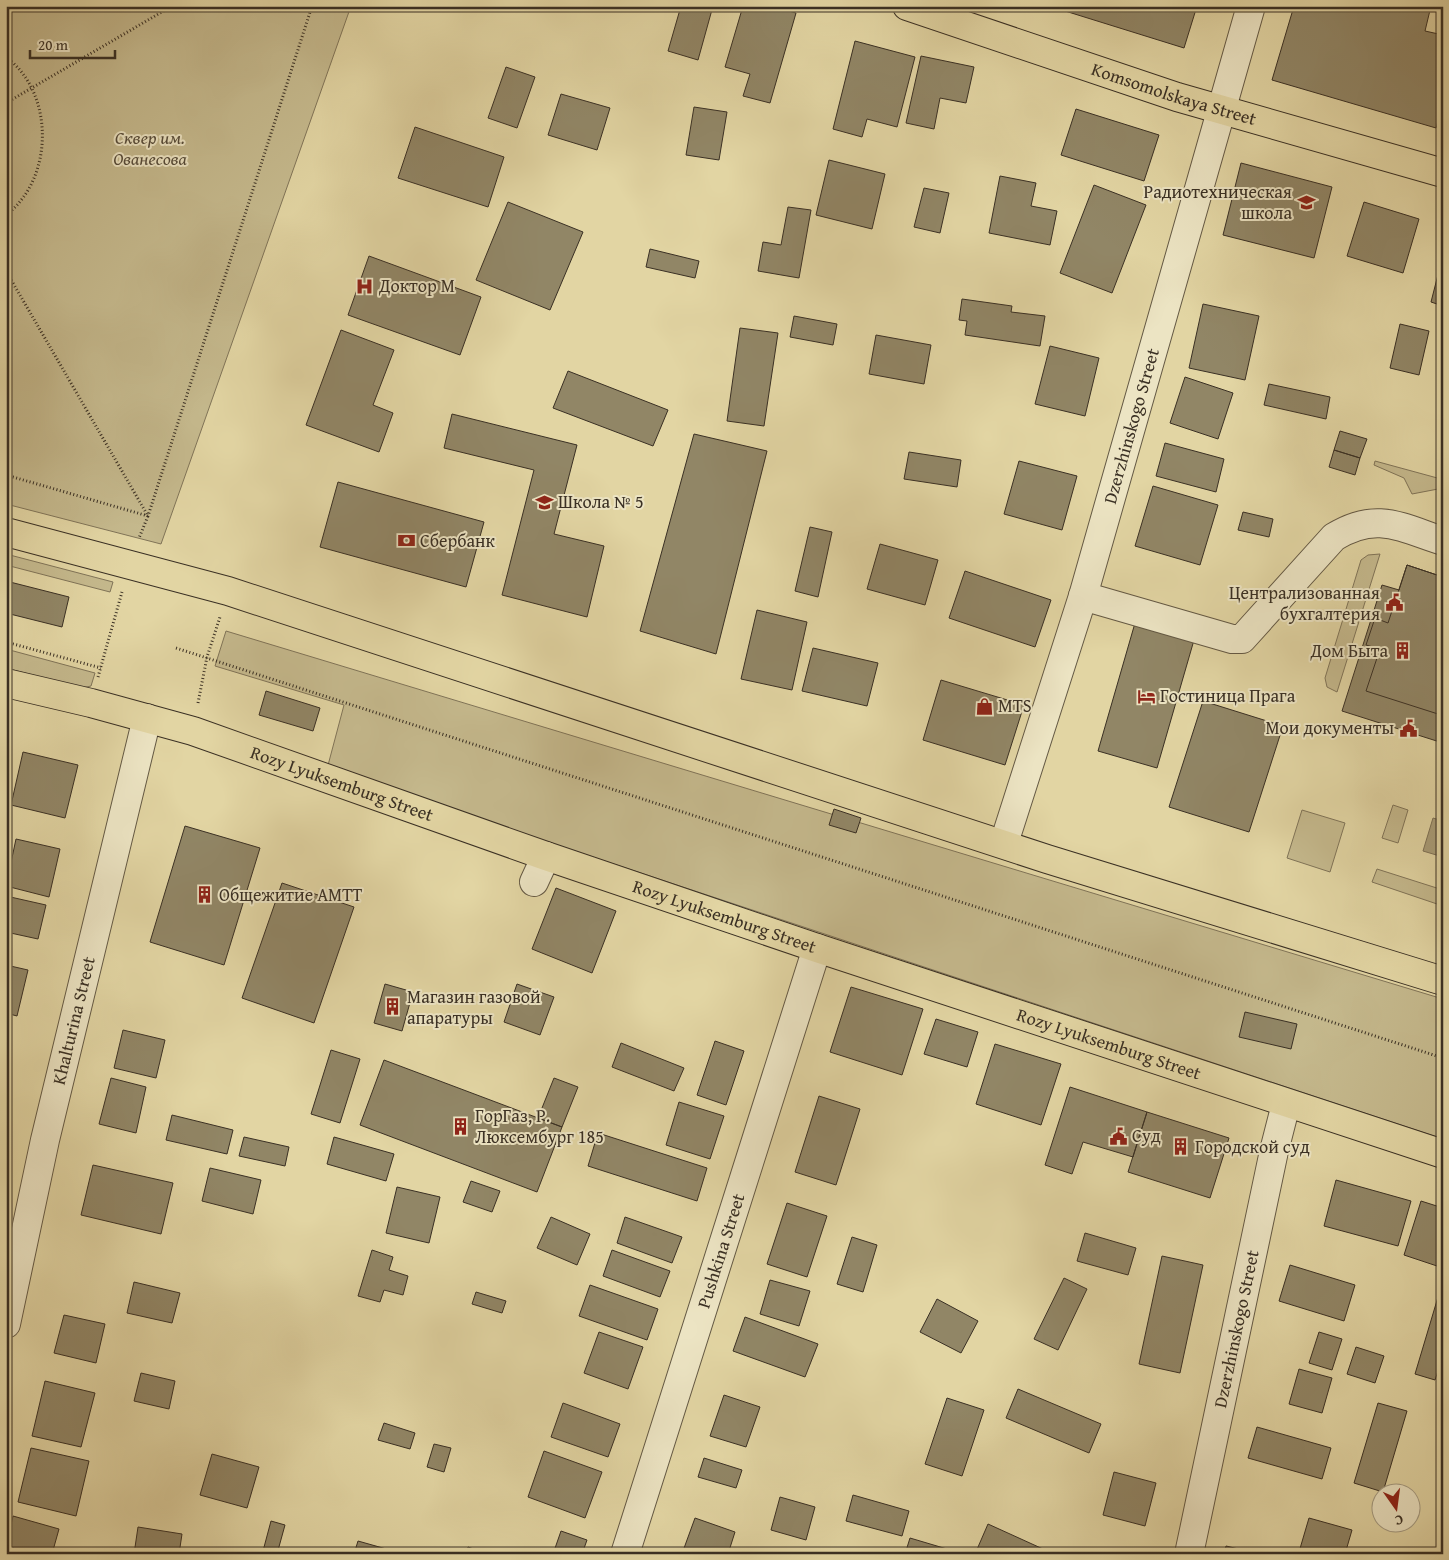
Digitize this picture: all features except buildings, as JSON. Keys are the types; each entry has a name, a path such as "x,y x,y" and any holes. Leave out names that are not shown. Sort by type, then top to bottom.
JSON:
{"main road":[{"name":"Komsomolskaya Street","path":"907,6 1220,111 1443,174"},
{"path":"6,532 228,591 1047,859 1443,981"},
{"name":"Rozy Lyuksemburg Street","path":"6,683 91,703 193,731 546,856 817,948 1286,1104 1443,1154"}],"street":[{"name":"Dzerzhinskogo Street","path":"1004,844 1083,596 1220,111 1252,6"},
{"path":"1083,596 1232,639 1242,639 1334,537 1350,527 1369,522 1388,524 1443,541"},
{"name":"Khalturina Street","path":"6,1324 45,1140 147,718"},
{"path":"534,882 546,856"},
{"name":"Pushkina Street","path":"626,1554 817,948"},
{"name":"Dzerzhinskogo Street","path":"1189,1554 1274,1151 1286,1104"}],"path":[{"path":"6,103 172,6"},
{"path":"91,703 129,564 148,516 312,6"},
{"path":"6,57 31,88 40,111 43,143 37,176 19,206 6,215"},
{"path":"6,271 148,516"},
{"path":"6,475 148,516"},
{"path":"193,731 207,656 228,591"},
{"path":"6,642 101,668"},
{"path":"176,648 207,656 1443,1058"}],"green space":[{"name":"Сквер им. Ованесова","path":"6,6 351,6 161,544 6,504"},
{"path":"1375,461 1441,479 1438,489 1412,494 1404,478 1374,465"},
{"path":"6,554 113,582 110,592 6,565"},
{"path":"1380,554 1337,692 1327,687 1325,678 1361,560 1368,555"},
{"path":"226,631 1443,999 1443,1139 327,769 344,705 215,666"},
{"path":"6,649 95,673 91,686 82,688 6,668"},
{"path":"1393,805 1408,810 1398,843 1382,838"},
{"path":"1302,810 1345,823 1330,872 1287,858"},
{"path":"1377,869 1443,890 1443,906 1372,882"}],"shaded area":[{"path":"1433,818 1443,821 1443,857 1423,851"}],"place":[{"name":"Радиотехническая школа","path":"1306,202"},
{"name":"Доктор М","path":"365,286"},
{"name":"Школа № 5","path":"544,502"},
{"name":"Сбербанк","path":"406,541"},
{"name":"Централизованная бухгалтерия","path":"1394,603"},
{"name":"Дом Быта","path":"1402,651"},
{"name":"Гостиница Прага","path":"1146,696"},
{"name":"MTS","path":"984,706"},
{"name":"Мои документы","path":"1408,728"},
{"name":"Общежитие АМТТ","path":"205,895"},
{"name":"Магазин газовой апаратуры","path":"393,1007"},
{"name":"ГорГаз, Р. Люксембург 185","path":"461,1126"},
{"name":"Суд","path":"1118,1136"},
{"name":"Городской суд","path":"1181,1147"}]}
